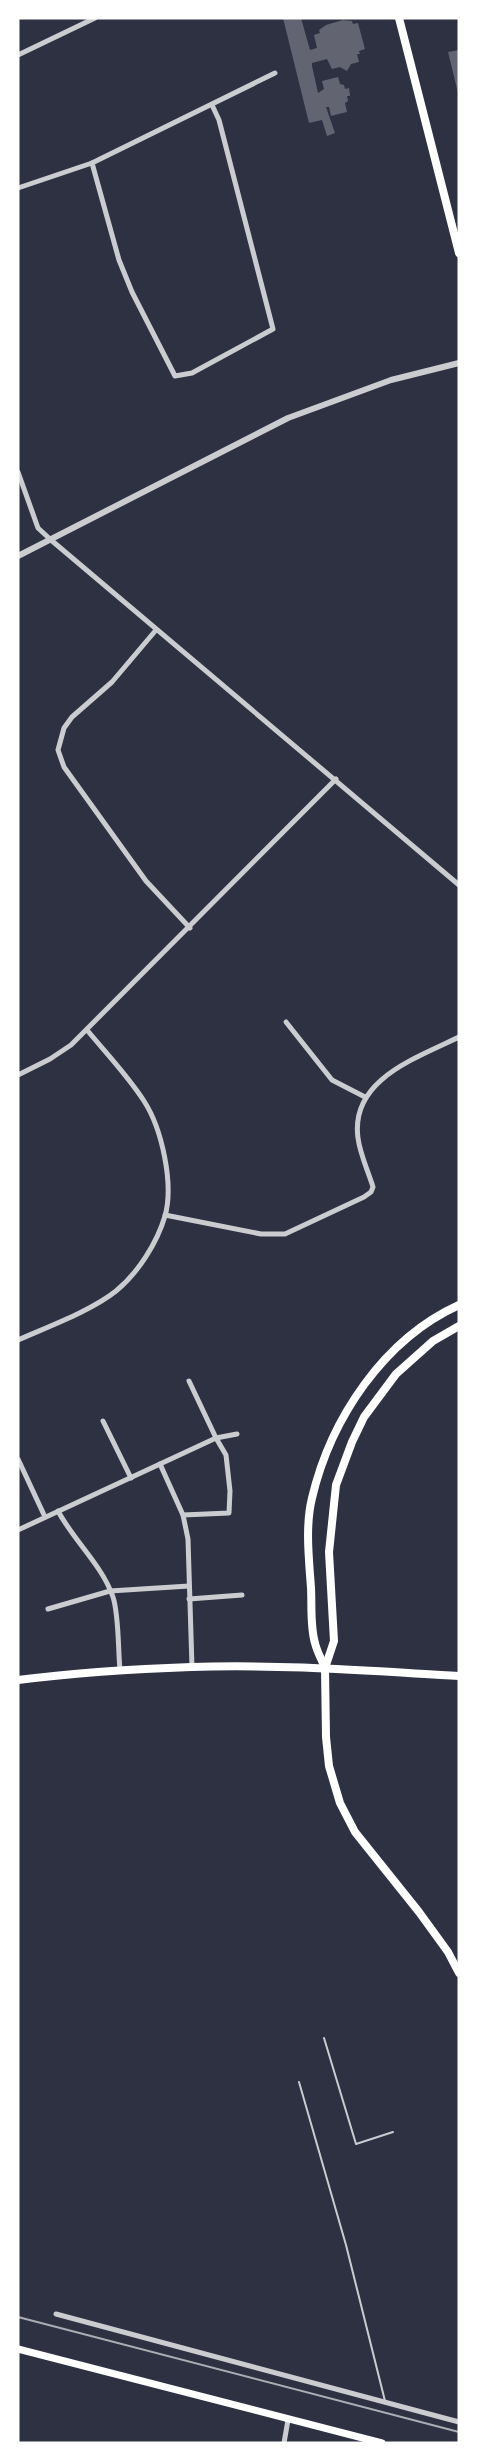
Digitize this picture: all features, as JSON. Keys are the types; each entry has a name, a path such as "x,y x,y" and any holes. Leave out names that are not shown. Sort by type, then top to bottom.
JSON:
{"main road":[{"path":"399,18 459,253"},
{"path":"325,1668 314,1641 308,1547 312,1499 325,1455 349,1405 385,1361 420,1328 459,1305"},
{"path":"459,1326 433,1341 396,1374 364,1417 352,1442 336,1485 328,1552 334,1641 325,1668 326,1737 329,1766 340,1803 355,1832 419,1912 448,1952 459,1973"},
{"path":"18,1680 192,1667 325,1668 459,1676"},
{"path":"18,2349 382,2443"}],"street":[{"path":"18,56 96,18"},
{"path":"18,188 92,164 275,73"},
{"path":"92,164 119,260 132,292 175,376 192,373 270,333 273,329 219,120 213,105"},
{"path":"18,556 288,418 391,380 459,363"},
{"path":"18,472 38,528 459,885"},
{"path":"156,630 112,682 72,717 64,728 58,750 64,767 146,881 190,928"},
{"path":"18,1075 72,1045 336,779"},
{"path":"286,1022 332,1080 365,1097"},
{"path":"18,1340 96,1303 117,1290 149,1252 165,1215 167,1202 165,1158 157,1126 145,1102 87,1030"},
{"path":"165,1215 261,1234 285,1234 364,1197 371,1192 373,1186 358,1139 358,1117 365,1097 385,1075 459,1037"},
{"path":"183,1515 229,1513 230,1491 226,1455 189,1381"},
{"path":"103,1421 131,1478"},
{"path":"18,1530 216,1438 237,1434"},
{"path":"18,1459 45,1517"},
{"path":"160,1464 183,1515 189,1554 192,1667"},
{"path":"58,1511 72,1535 92,1557 110,1591 115,1609 120,1671"},
{"path":"48,1609 110,1591 189,1586"},
{"path":"189,1599 242,1595"},
{"path":"56,2314 459,2422"},
{"path":"284,2443 288,2420"}],"lane":[{"path":"324,2038 356,2144 393,2132"},
{"path":"299,2082 345,2244 386,2404"}],"building":[{"path":"283,18 301,18 310,50 317,48 314,35 320,33 319,30 326,25 343,20 352,21 353,24 358,23 365,49 357,54 359,62 351,64 347,71 340,67 332,69 327,59 312,63 318,93 324,89 322,81 338,77 345,89 349,88 350,96 347,96 348,101 345,103 347,112 331,116 329,107 326,107 335,133 327,136 322,120 309,123"},
{"path":"459,50 459,93 458,93 448,52"}],"railway":[{"path":"18,2317 459,2432"}]}
